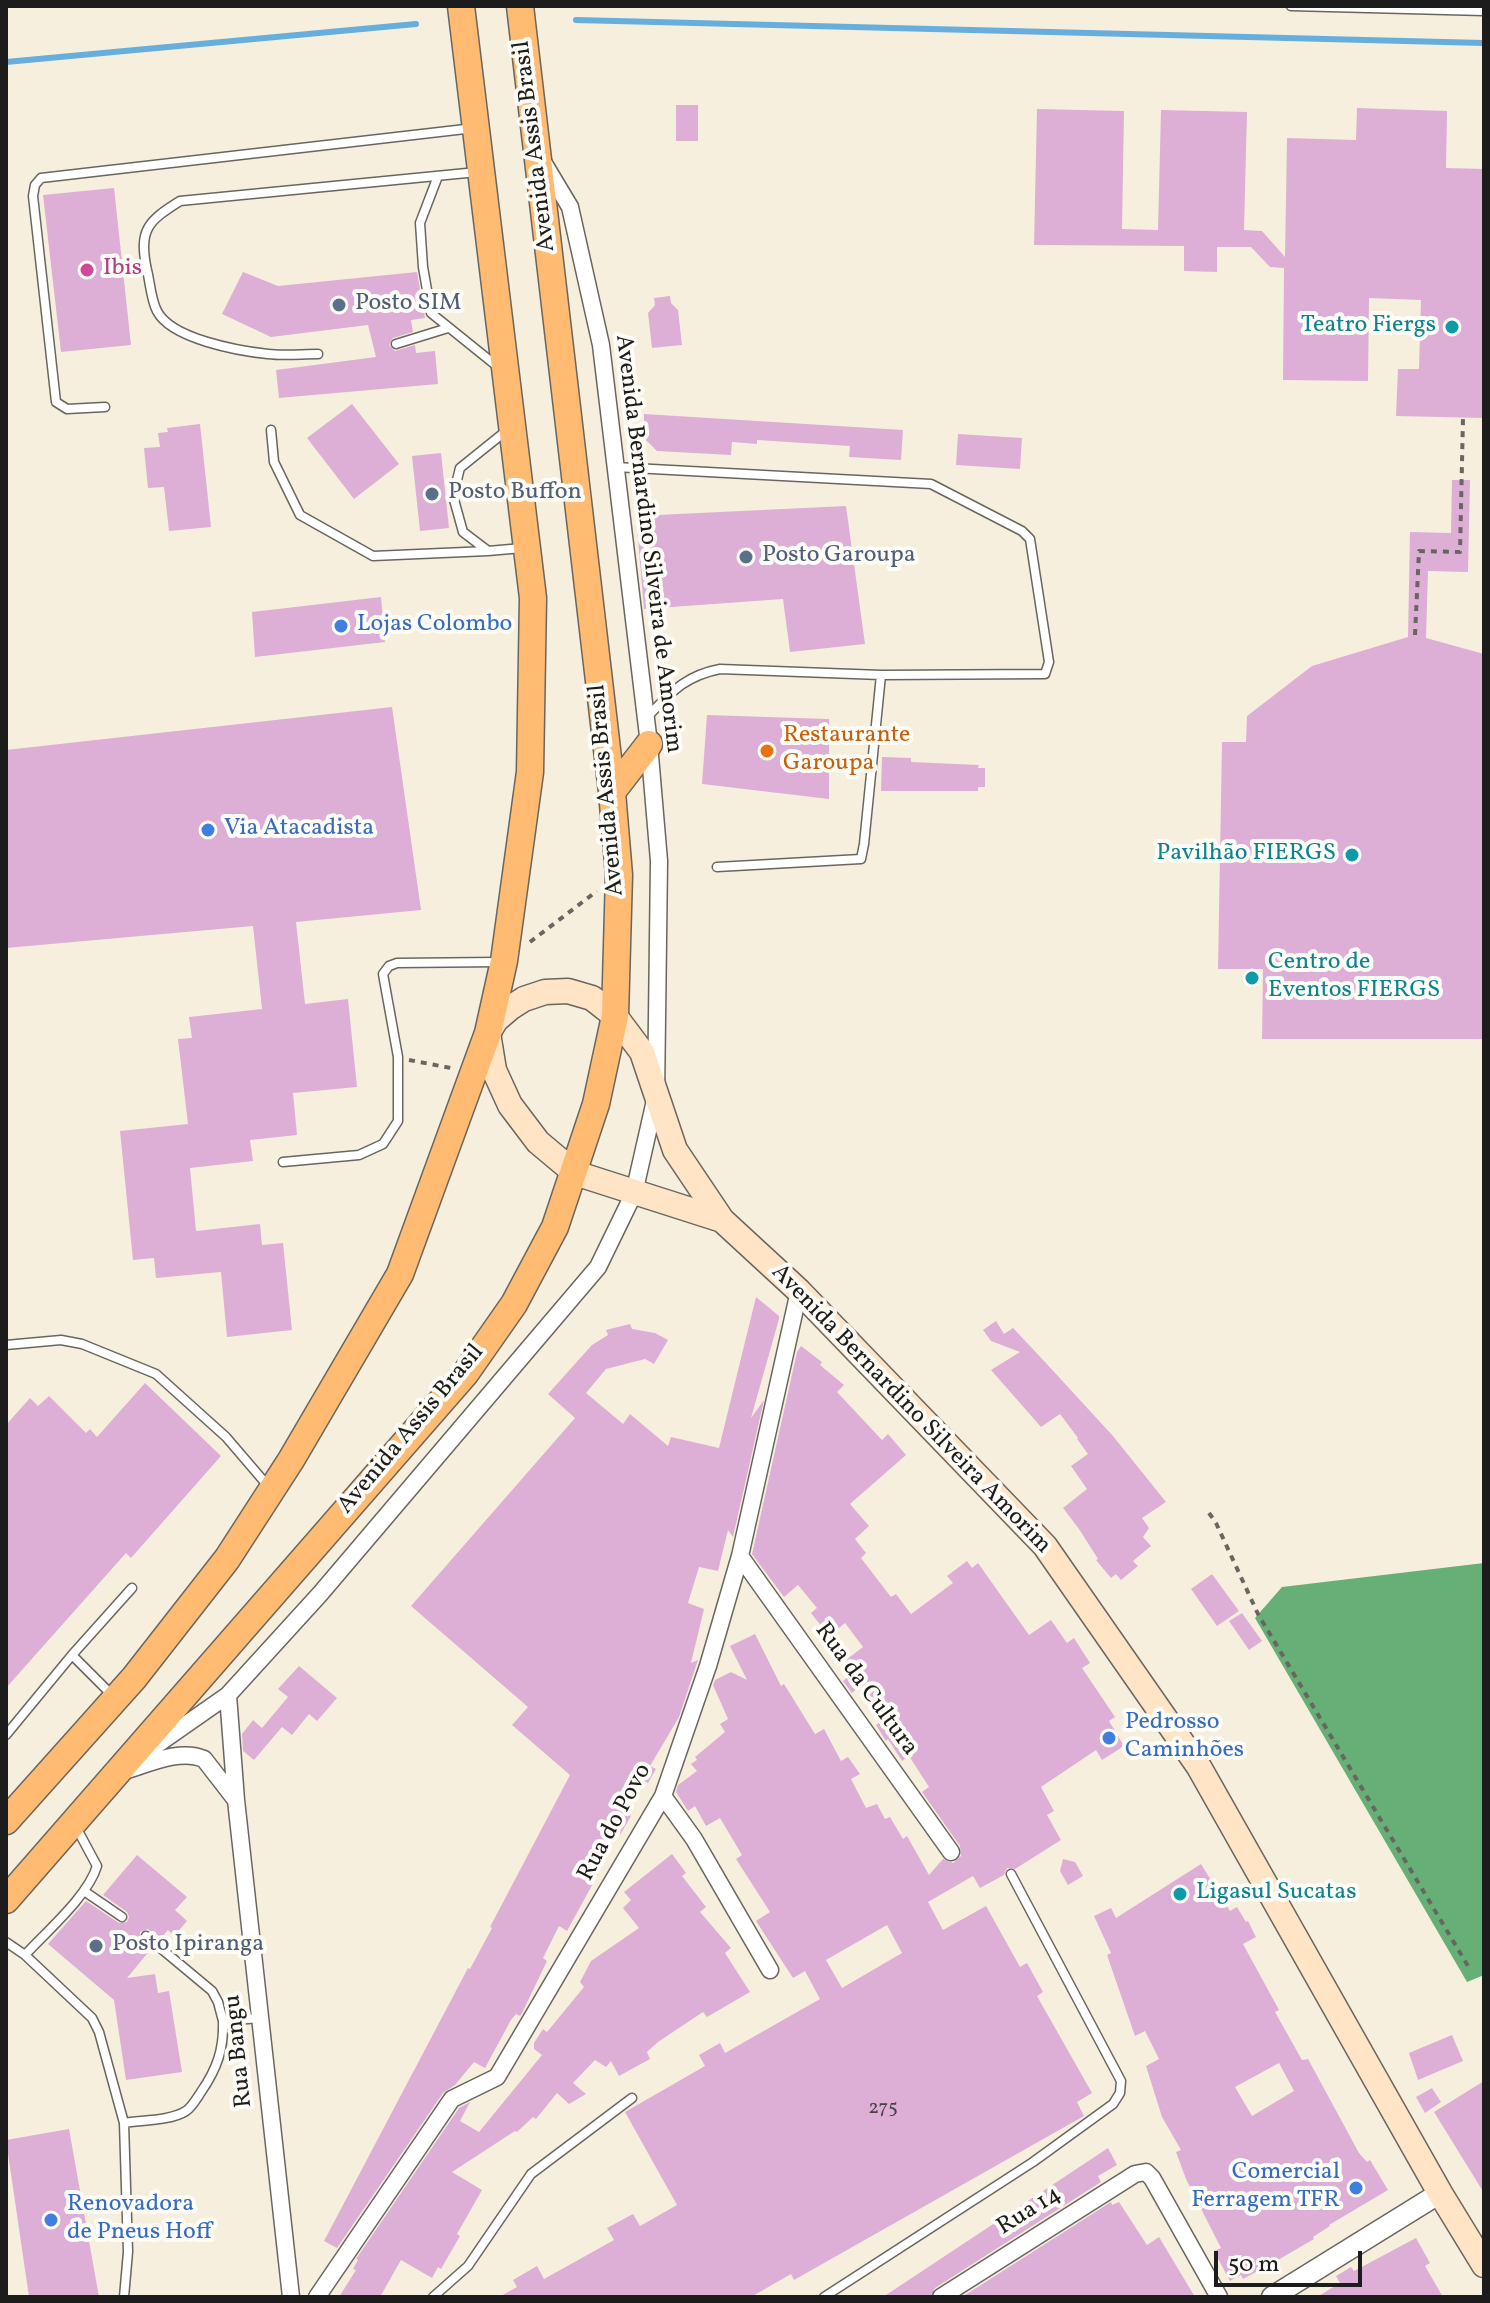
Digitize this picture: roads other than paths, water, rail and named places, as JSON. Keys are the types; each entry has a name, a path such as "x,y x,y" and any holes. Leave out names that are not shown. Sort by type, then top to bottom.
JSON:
{"main road":[{"path":"6,1821 115,1698 227,1559 272,1490 400,1274 488,1033 504,961 530,772 533,598 461,6"},
{"name":"Avenida Assis Brasil","path":"6,1900 465,1374 527,1279 555,1227 596,1104 615,1016 619,875 612,792 520,6"},
{"path":"612,792 647,731"},
{"name":"Avenida Bernardino Silveira Amorim","path":"722,1220 575,1173 538,1142 510,1105 494,1070 488,1033 496,1020 524,999 545,992 568,991 592,998 615,1016 642,1052 675,1150 722,1220 799,1291 1045,1546 1199,1767 1440,2193 1484,2265"}],"street":[{"name":"Avenida Bernardino Silveira de Amorim","path":"114,1774 228,1695 320,1594 598,1267 634,1193 656,1096 659,861 647,731 601,345 570,207 536,149"},
{"name":"Rua do Povo","path":"317,2297 452,2099 497,2077 663,1796 708,1666 740,1556 799,1291"},
{"name":"Rua da Cultura","path":"740,1556 951,1852"},
{"name":"Rua Bangu","path":"228,1695 236,1800 291,2297"},
{"path":"114,1774 182,1754 197,1756 204,1759 236,1800"},
{"path":"663,1796 694,1839 770,1970"},
{"name":"Rua 14","path":"941,2297 1135,2174 1146,2172 1219,2297"},
{"path":"1272,2297 1440,2193"}],"lane":[{"path":"1291,6 1484,11"},
{"path":"105,407 67,409 56,402 33,196 35,185 41,178 475,128"},
{"path":"318,354 271,355 217,345 170,327 157,311 146,265 145,234 152,219 180,201 480,172"},
{"path":"438,176 420,223 431,313 505,372"},
{"path":"396,344 448,328"},
{"path":"488,551 463,532 453,496 460,468 512,426"},
{"path":"271,430 274,462 300,515 373,556 527,548"},
{"path":"615,467 931,484 1022,531 1030,539 1049,662 1045,674 881,675 720,669 698,673 682,682 647,731"},
{"path":"717,867 861,859 881,675"},
{"path":"283,1162 359,1155 383,1144 398,1121 398,1057 383,974 389,966 397,963 504,961"},
{"path":"6,1345 61,1340 82,1344 156,1374 226,1437 272,1490"},
{"path":"6,1735 132,1588"},
{"path":"72,1655 115,1698"},
{"path":"25,1955 84,1891 97,1866 73,1822"},
{"path":"824,2297 1033,2162 1113,2104 1120,2093 1121,2081 1011,1874"},
{"path":"84,1891 122,1917"},
{"path":"124,2123 185,2111 214,2073 221,2052 223,2021 212,1991 146,1936"},
{"path":"6,1942 25,1955 92,2018 99,2032 124,2123 128,2252 124,2297"},
{"path":"223,2021 260,2018"},
{"path":"433,2297 468,2266 531,2174 632,2098"}],"waterway":[{"path":"576,20 1484,43"},
{"path":"6,62 416,24"}],"place":[{"name":"Ibis","path":"87,270"},
{"name":"Posto SIM","path":"339,305"},
{"name":"Teatro Fiergs","path":"1452,327"},
{"name":"Posto Buffon","path":"432,494"},
{"name":"Posto Garoupa","path":"746,557"},
{"name":"Lojas Colombo","path":"341,626"},
{"name":"Restaurante Garoupa","path":"767,751"},
{"name":"Via Atacadista","path":"208,830"},
{"name":"Pavilhão FIERGS","path":"1352,855"},
{"name":"Centro de Eventos FIERGS","path":"1252,978"},
{"name":"Pedrosso Caminhões","path":"1109,1738"},
{"name":"Ligasul Sucatas","path":"1180,1894"},
{"name":"Posto Ipiranga","path":"96,1946"},
{"name":"Comercial Ferragem TFR","path":"1356,2188"},
{"name":"Renovadora de Pneus Hoff","path":"51,2220"}]}
